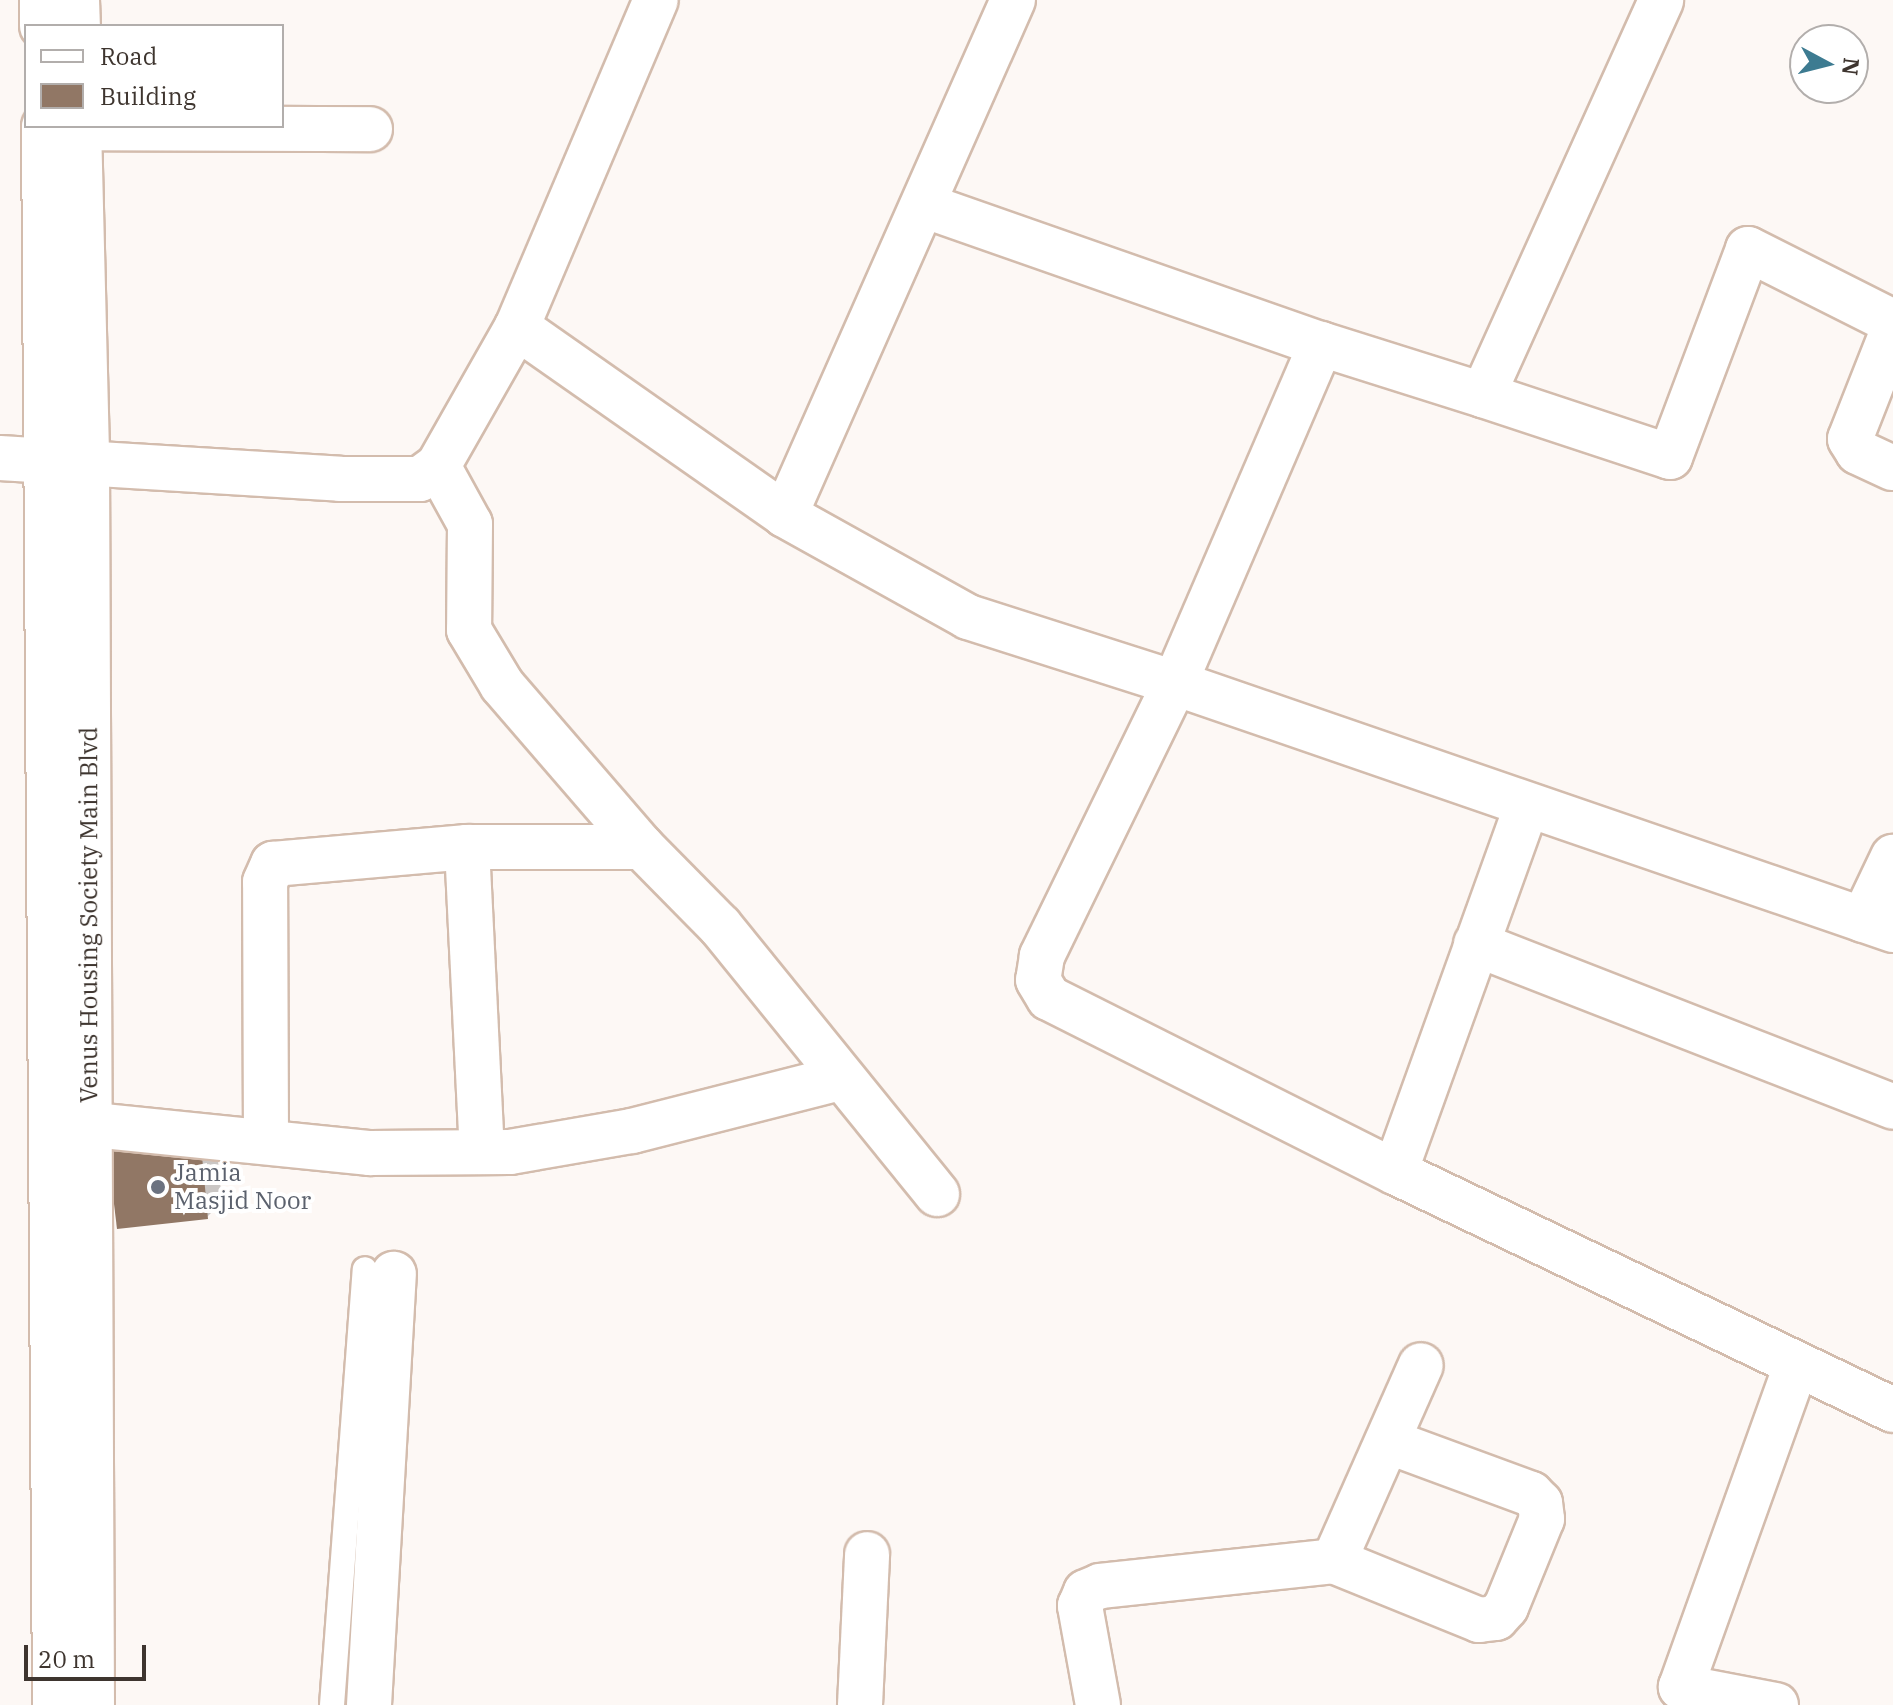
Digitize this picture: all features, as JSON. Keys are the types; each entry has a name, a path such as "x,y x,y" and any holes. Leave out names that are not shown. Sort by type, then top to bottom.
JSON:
{"street":[{"path":"42,0 42,24"},
{"path":"77,0 78,24"},
{"path":"0,458 340,479 420,479 438,466 517,327 656,0"},
{"path":"785,515 926,206 1013,0"},
{"path":"1483,395 1661,0"},
{"name":"Venus Housing Society Main Blvd","path":"55,1705 68,1123 68,463 61,128"},
{"path":"216,128 370,129"},
{"path":"926,206 1321,344 1670,457 1748,249 1893,322"},
{"path":"517,327 785,515 968,617 1175,683 1878,925 1893,857"},
{"path":"1893,330 1850,439 1858,452 1893,468"},
{"path":"1321,344 1175,683 1042,956 1038,980 1049,998 1395,1172 1893,1410"},
{"path":"438,466 470,524 469,630 502,685 642,847 720,926 937,1194"},
{"path":"1395,1172 1527,806"},
{"path":"266,1142 265,882 273,864 467,847 642,847"},
{"path":"467,847 482,1152"},
{"path":"1476,944 1893,1107"},
{"path":"68,1123 370,1153 510,1152 632,1131 840,1078"},
{"name":"Venus Housing Society Main Blvd","path":"68,1123 92,1705"},
{"path":"369,1705 379,1272"},
{"path":"1334,1561 1390,1442 1421,1365"},
{"path":"1776,1705 1678,1696 1796,1365"},
{"path":"1098,1705 1080,1606 1086,1592 1100,1586 1334,1561 1479,1620 1496,1618 1506,1607 1542,1519 1540,1503 1531,1494 1390,1442"},
{"path":"860,1705 867,1554"}],"lane":[{"path":"332,1705 379,1272"}],"building":[{"name":"Jamia Masjid Noor","path":"106,1137 202,1156 208,1219 117,1229"}],"place":[{"name":"Jamia Masjid Noor","path":"158,1187"}]}
